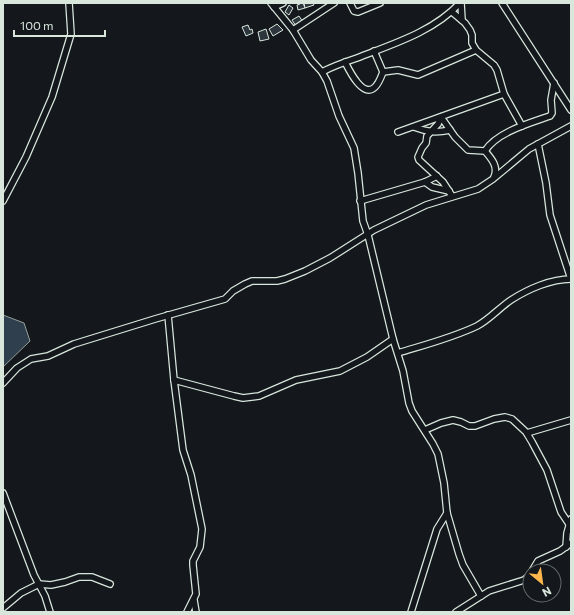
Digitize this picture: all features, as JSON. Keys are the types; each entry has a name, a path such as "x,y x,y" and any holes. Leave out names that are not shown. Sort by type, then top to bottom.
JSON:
{"street":[{"path":"3,200 26,157 52,97 71,34 69,3"},
{"path":"272,5 283,3"},
{"path":"294,30 334,3"},
{"path":"350,3 354,11 358,12 380,3"},
{"path":"322,72 425,30 452,12 461,3"},
{"path":"461,3 462,20"},
{"path":"502,3 571,110"},
{"path":"272,5 294,30 311,60 322,72 327,81 339,116 354,148 363,220 393,339 403,371 409,403 412,411 425,430 438,454 444,483 447,513 463,565 480,596"},
{"path":"452,12 462,20 470,30 472,35 472,43 476,50 494,65 497,70 504,94 522,126"},
{"path":"383,72 398,70 418,75 476,50"},
{"path":"344,62 351,75 364,89 372,89 376,86 383,72 374,51"},
{"path":"485,150 488,145 498,138 522,126 550,116 552,113 551,100 554,83"},
{"path":"398,132 504,94"},
{"path":"441,117 455,137 468,150 485,150 491,157 496,174 493,179"},
{"path":"441,117 438,124 427,136 426,143 418,157 419,160 444,182 450,194"},
{"path":"3,382 17,368 31,359 48,356 74,344 225,299 233,291 252,281 276,281 292,277 330,258 374,230 426,205 450,194 478,189 529,150 571,126"},
{"path":"414,127 430,132 450,130"},
{"path":"398,353 462,332 487,320 507,303 521,294 554,281 571,279 550,214 546,183 538,144"},
{"path":"360,201 425,182 437,176"},
{"path":"425,182 432,187 450,194"},
{"path":"168,315 174,380 183,450 191,475 202,529 200,547 193,561 196,594 187,612"},
{"path":"174,380 243,398 252,397 266,393 296,380 340,371 368,357 393,339"},
{"path":"425,430 441,423 453,420 469,426 475,426 505,417 512,419 527,433 547,470 561,512 570,522 568,545 537,563"},
{"path":"527,433 571,420"},
{"path":"3,494 50,612"},
{"path":"411,612 437,529 447,513"},
{"path":"3,608 21,593 39,584 51,585 78,577 92,577 110,584"},
{"path":"456,612 489,591 522,581"},
{"path":"194,600 196,612"}],"water":[{"path":"3,315 24,323 30,341 3,367"}],"building":[{"path":"299,3 303,3 305,8 298,10 297,5 300,4"},
{"path":"304,3 313,3 314,5 305,8"},
{"path":"289,5 293,8 289,15 285,12"},
{"path":"299,16 303,22 296,26 292,20"},
{"path":"277,24 283,30 273,36 269,29"},
{"path":"248,25 250,30 252,29 253,33 246,36 242,27"},
{"path":"266,29 269,39 260,41 258,32"}]}
